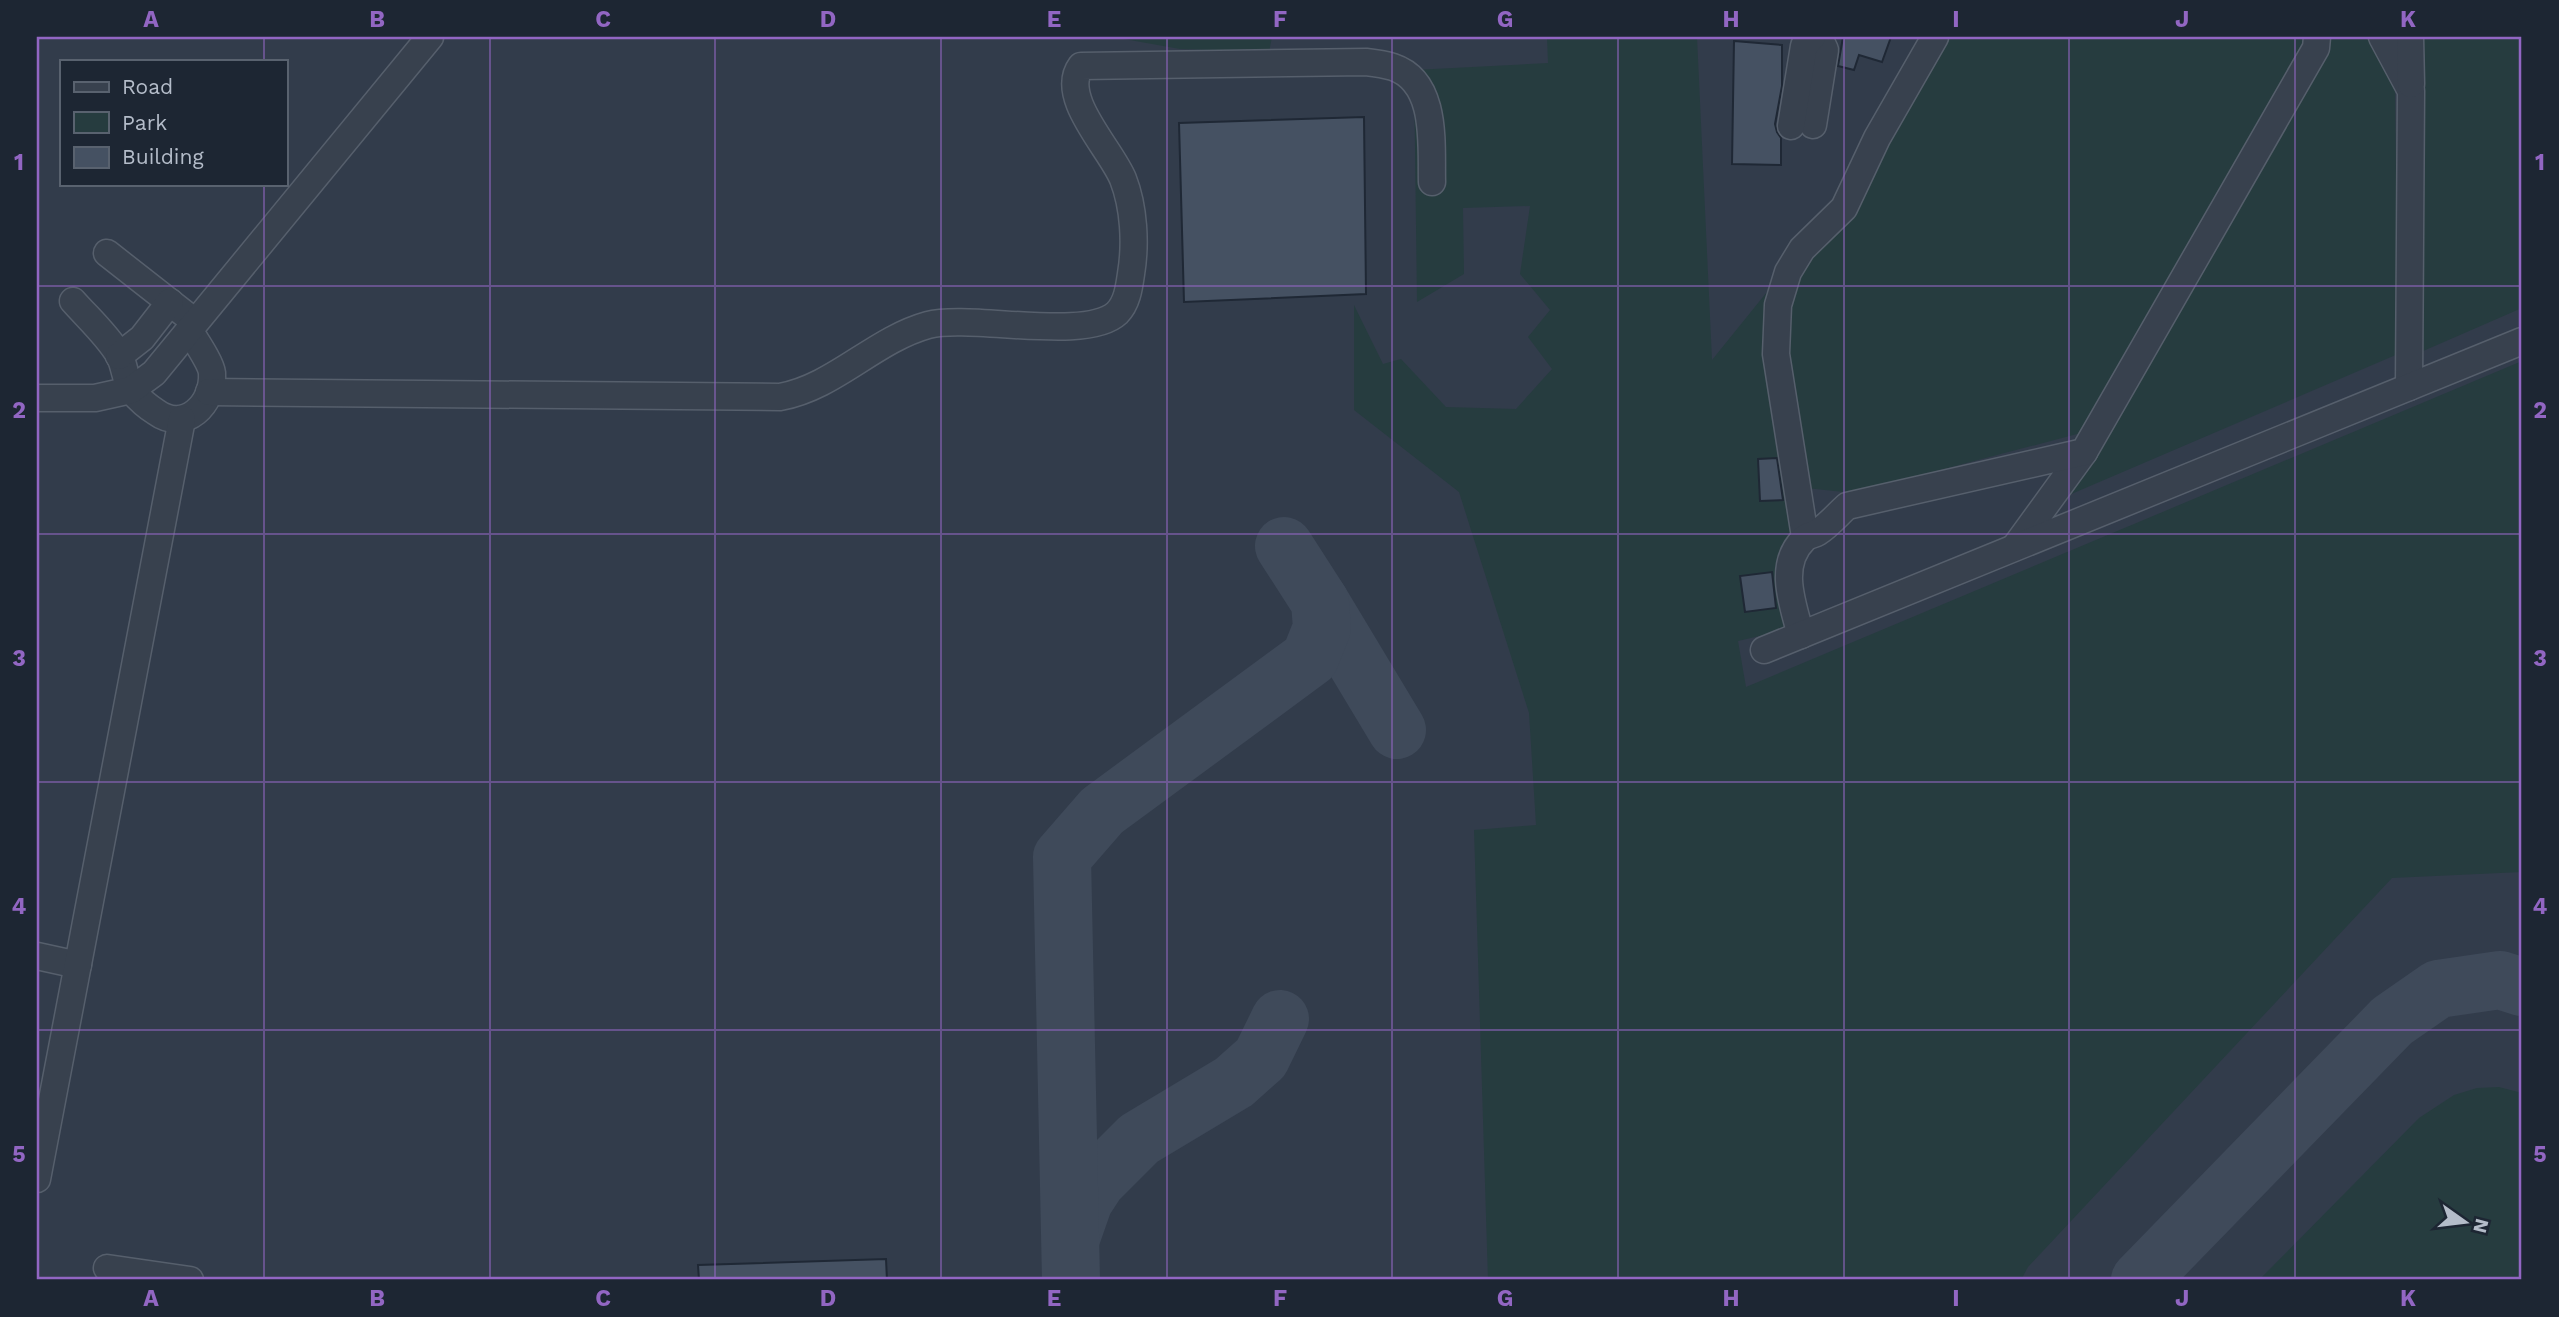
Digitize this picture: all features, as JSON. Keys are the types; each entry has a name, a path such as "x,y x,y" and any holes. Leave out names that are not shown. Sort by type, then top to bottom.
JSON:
{"street":[{"path":"37,398 95,398 131,390 154,373 430,37"},
{"path":"1812,37 1804,46 1802,125 1825,50 1819,37"},
{"path":"1805,537 1776,354 1778,305 1787,272 1802,249 1844,208 1877,138 1935,37"},
{"path":"2014,548 2084,452 2316,48 2318,37"},
{"path":"2382,37 2411,91"},
{"path":"2409,387 2410,37"},
{"path":"209,392 780,397 797,394 817,385 899,336 934,324 1080,326 1110,319 1122,308 1128,292 1133,232 1123,178 1075,93 1075,74 1081,66 1366,62 1394,67 1410,76 1424,97 1431,127 1432,182"},
{"path":"73,300 120,356 131,390 157,413 169,419 182,419 202,407 209,392 212,371 192,326 170,302 107,253"},
{"path":"120,356 142,338 170,302"},
{"path":"1764,650 2522,341"},
{"path":"37,1179 182,419"},
{"path":"1801,635 1788,589 1790,565 1796,549 1805,537 1818,532 1847,506 2084,452"},
{"path":"37,956 78,965"},
{"path":"107,1268 190,1280"}],"shaded area":[{"path":"37,37 2522,37 2522,1280 37,1280"}],"green space":[{"path":"1113,37 1272,37 1269,52 1180,49"},
{"path":"1547,37 1697,37 1712,360 1771,287 1793,541 1783,611 1785,630 1738,641 1746,687 2522,361 2522,872 2392,878 2028,1267 2021,1280 1488,1280 1474,830 1536,825 1529,713 1459,492 1354,410 1354,305 1383,364 1401,359 1446,407 1516,409 1552,369 1528,337 1550,310 1520,274 1530,206 1463,208 1464,274 1417,302 1414,70 1548,63"},
{"path":"1944,37 2305,37 2197,244 2081,433 1853,493 1806,488 1785,348 1792,278"},
{"path":"2325,37 2373,37 2395,85 2398,354 2062,498"},
{"path":"2415,37 2522,37 2522,308 2414,355"},
{"path":"2499,1087 2522,1093 2522,1280 2259,1280 2419,1118 2454,1095 2477,1088"}],"building":[{"path":"1843,37 1891,37 1882,62 1859,55 1854,70 1838,66"},
{"path":"1734,41 1782,45 1782,86 1775,124 1781,138 1781,165 1732,164"},
{"path":"1364,117 1366,294 1184,302 1179,123"},
{"path":"1777,458 1783,500 1760,501 1758,459"},
{"path":"1772,572 1776,608 1745,612 1740,576"},
{"path":"886,1259 887,1280 699,1280 698,1265"}],"taxiway":[{"path":"1071,1280 1062,857 1102,811 1310,658 1322,628 1320,602 1284,546"},
{"path":"1320,602 1397,730"},
{"path":"2140,1280 2392,1021 2438,989 2500,980 2522,987"},
{"path":"1071,1238 1084,1201 1097,1181 1139,1139 1234,1082 1261,1058 1280,1019"}]}
